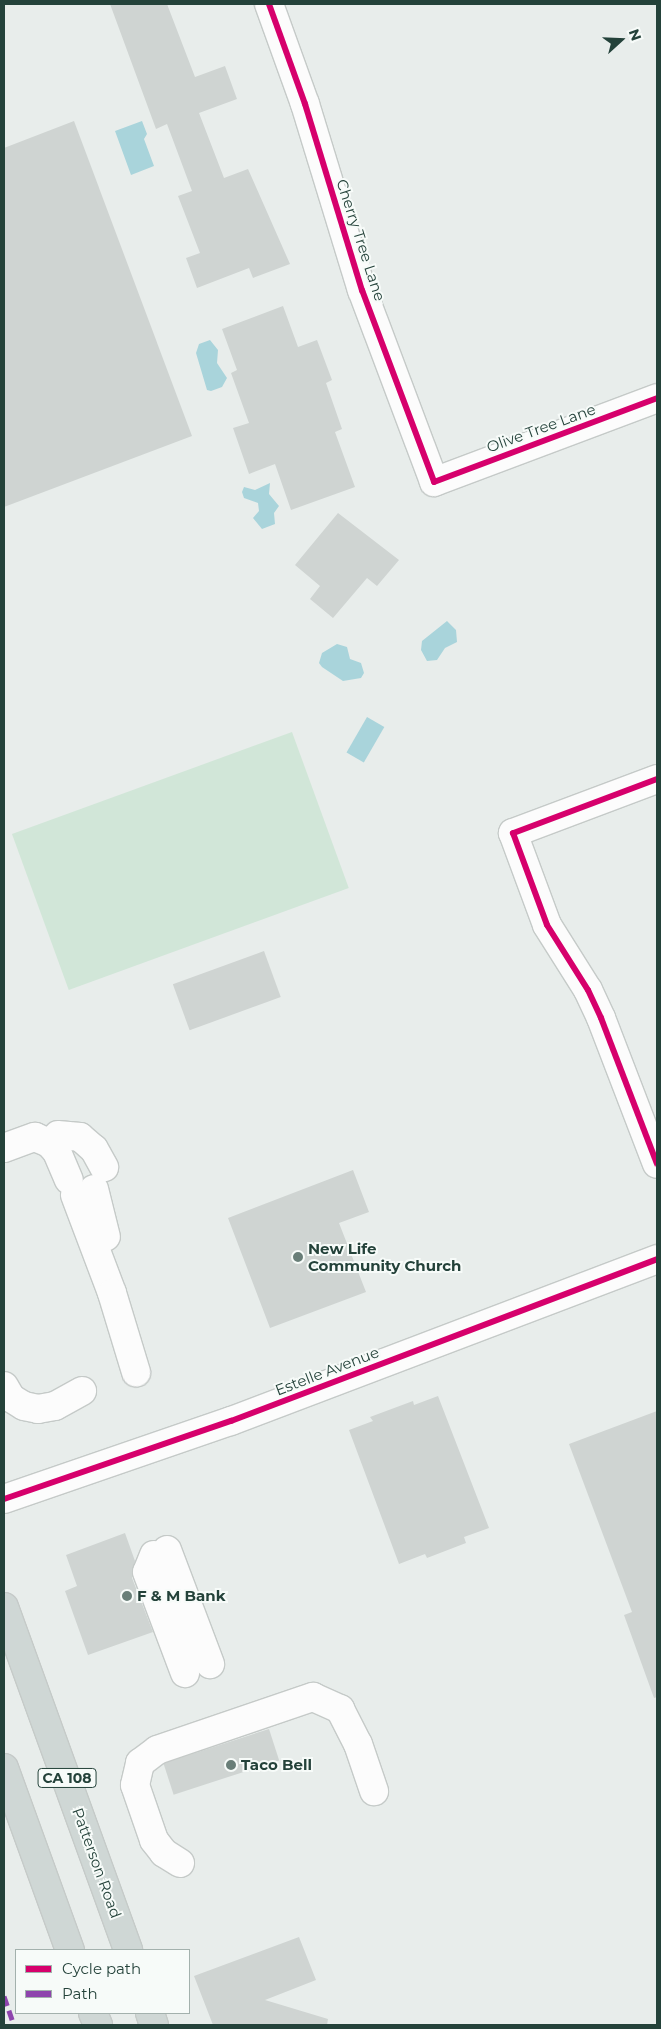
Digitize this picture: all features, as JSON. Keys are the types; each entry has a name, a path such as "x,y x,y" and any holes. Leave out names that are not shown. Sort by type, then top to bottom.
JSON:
{"main road":[{"name":"Patterson Road","path":"4,1607 128,1949"},
{"path":"4,1768 70,1949"}],"street":[{"name":"Cherry Tree Lane","path":"270,4 305,104 362,290 434,482"},
{"name":"Olive Tree Lane","path":"434,482 657,398"},
{"path":"657,779 513,833 547,925 588,990 601,1018 657,1164"},
{"path":"47,1136 49,1143 57,1152 90,1181 111,1265 112,1293"},
{"path":"4,1148 47,1136 80,1137 90,1145 90,1181 112,1293 136,1372"},
{"name":"Estelle Avenue","path":"4,1499 231,1421 657,1259"},
{"path":"4,1386 11,1398 38,1409 55,1406 82,1391"},
{"path":"161,1552 197,1669"},
{"path":"180,1863 164,1853 154,1840 136,1785 140,1763 157,1750 313,1697 340,1709 358,1744 374,1791"}],"green space":[{"path":"292,732 349,888 69,990 12,834"}],"water":[{"path":"142,121 147,134 144,139 154,166 131,175 115,131"},
{"path":"210,340 218,350 217,363 227,378 222,387 211,391 207,390 196,353 199,344"},
{"path":"270,483 269,494 279,506 274,513 275,524 262,529 253,518 259,511 258,503 244,498 242,492 244,487 255,490"},
{"path":"447,621 456,630 457,642 445,648 437,660 427,661 421,650 422,641"},
{"path":"337,644 347,647 350,659 361,663 364,673 361,678 343,681 319,663 322,653"},
{"path":"367,717 384,727 364,763 346,753"}],"building":[{"path":"110,4 167,4 195,77 225,66 237,99 199,113 224,178 248,169 290,264 253,278 249,268 197,288 186,258 200,253 178,196 192,191 167,124 156,129"},
{"path":"74,121 192,436 4,507 4,148"},
{"path":"283,306 298,347 317,340 332,380 326,383 342,429 335,432 355,487 291,510 275,464 249,474 233,428 249,423 231,373 237,370 222,329"},
{"path":"338,513 399,560 377,586 367,578 333,618 310,599 320,586 295,565"},
{"path":"264,951 281,997 190,1030 173,984"},
{"name":"New Life Community Church","path":"353,1170 369,1212 339,1223 366,1292 270,1328 228,1218"},
{"path":"438,1396 489,1528 464,1537 466,1543 427,1558 425,1554 399,1564 349,1430 373,1421 370,1417 413,1401 414,1405"},
{"path":"657,1411 657,1697 654,1698 624,1615 632,1612 569,1444"},
{"name":"F & M Bank","path":"125,1533 135,1561 132,1578 153,1632 88,1655 65,1591 77,1586 66,1555"},
{"path":"269,1729 279,1760 174,1795 163,1763"},
{"path":"299,1937 316,1980 265,2000 328,2019 327,2025 213,2025 194,1976"}],"marked path":[{"path":"4,1996 14,2025"}],"cycle path":[{"path":"269,4 305,104 362,290 434,482 657,398"},
{"path":"657,779 513,833 547,925 588,990 601,1018 657,1164"},
{"path":"4,1499 231,1421 657,1259"}],"place":[{"name":"New Life Community Church","path":"298,1257"},
{"name":"F & M Bank","path":"127,1596"},
{"name":"Taco Bell","path":"231,1765"}]}
